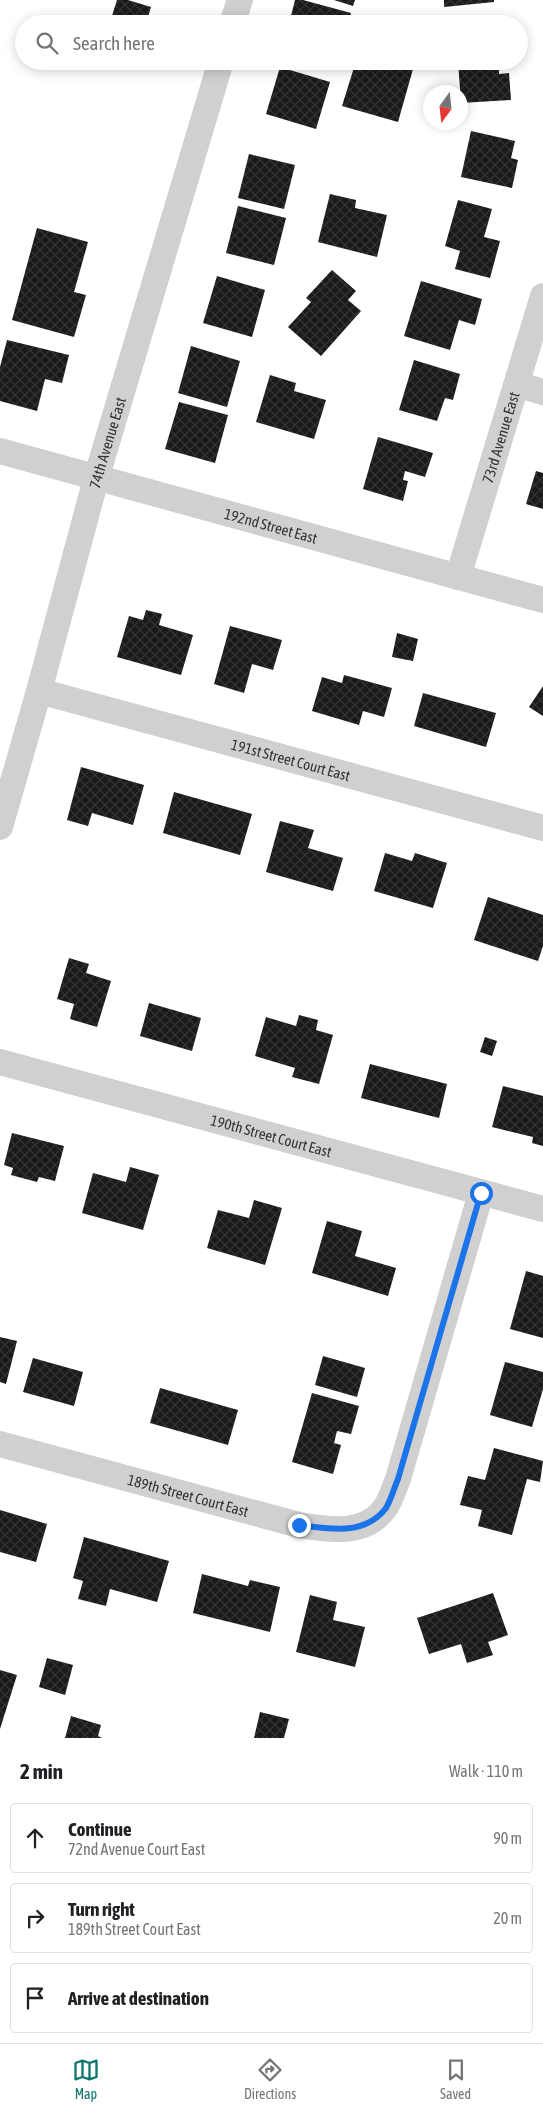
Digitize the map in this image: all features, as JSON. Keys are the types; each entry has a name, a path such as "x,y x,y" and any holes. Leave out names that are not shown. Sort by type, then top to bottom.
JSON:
{"street":[{"path":"235,15 240,0"},
{"name":"74th Avenue East","path":"0,827 96,479 218,70"},
{"name":"73rd Avenue East","path":"458,577 543,296"},
{"path":"517,384 543,392"},
{"name":"192nd Street East","path":"0,451 96,479 543,600"},
{"name":"191st Street Court East","path":"39,691 543,828"},
{"name":"190th Street Court East","path":"0,1062 543,1210"},
{"name":"189th Street Court East","path":"0,1444 299,1525 331,1530 358,1528 377,1517 386,1507 398,1479 481,1193"}],"building":[{"path":"117,0 128,0 151,7 149,15 112,15"},
{"path":"295,0 303,0 351,13 350,15 291,15"},
{"path":"334,0 355,0 353,6"},
{"path":"444,0 494,0 494,2 444,7"},
{"path":"279,70 290,70 330,82 316,129 266,114"},
{"path":"353,70 413,70 398,122 342,106"},
{"path":"459,70 499,70 499,74 509,73 511,100 468,103 468,85 460,85"},
{"path":"471,131 515,141 511,158 518,160 512,188 461,177"},
{"path":"249,154 295,165 284,209 238,198"},
{"path":"330,194 356,200 355,208 387,215 377,257 318,242"},
{"path":"458,200 492,209 484,237 500,241 490,278 455,269 460,251 445,246"},
{"path":"238,206 286,218 274,265 226,253"},
{"path":"37,228 88,242 74,292 86,295 74,337 12,320"},
{"path":"332,270 356,291 348,300 361,311 321,356 288,327 311,302 306,298"},
{"path":"217,276 265,290 252,337 203,323"},
{"path":"421,281 482,299 475,325 459,320 450,350 404,336"},
{"path":"7,340 69,355 62,383 45,379 37,411 0,401 0,367"},
{"path":"191,346 240,361 227,407 178,393"},
{"path":"414,360 460,374 453,400 445,398 437,421 399,410"},
{"path":"270,375 296,383 294,391 326,400 314,439 256,422"},
{"path":"179,402 228,415 215,463 165,449"},
{"path":"378,437 433,453 425,477 405,471 403,480 408,481 403,501 363,489"},
{"path":"536,471 543,473 543,509 526,504"},
{"path":"146,610 162,614 159,625 193,635 181,675 117,657 129,616 143,620"},
{"path":"230,626 282,640 273,670 252,664 244,693 214,684"},
{"path":"397,633 418,639 413,661 392,657"},
{"path":"344,675 392,688 384,717 363,711 359,725 312,711 322,677 342,683"},
{"path":"543,686 543,716 529,707"},
{"path":"423,693 496,713 486,747 414,726"},
{"path":"81,767 144,785 133,825 92,813 88,826 67,820"},
{"path":"174,792 252,814 240,855 163,833"},
{"path":"280,821 314,830 308,848 343,858 333,891 266,872"},
{"path":"385,853 412,861 415,853 447,863 433,908 374,891"},
{"path":"488,897 543,915 543,946 538,961 474,940"},
{"path":"69,958 89,964 86,973 111,981 97,1027 70,1019 74,1004 57,999"},
{"path":"149,1003 201,1018 192,1051 140,1036"},
{"path":"299,1015 318,1020 316,1030 333,1035 319,1084 292,1077 295,1068 255,1056 266,1017 296,1026"},
{"path":"485,1037 497,1041 492,1056 480,1052"},
{"path":"370,1064 447,1084 439,1118 361,1098"},
{"path":"503,1086 543,1096 543,1146 532,1143 533,1137 492,1127"},
{"path":"12,1133 64,1146 55,1181 39,1177 37,1182 11,1175 13,1168 4,1165"},
{"path":"130,1167 159,1175 143,1230 82,1213 93,1173 126,1182"},
{"path":"254,1200 282,1208 265,1265 207,1248 218,1210 249,1218"},
{"path":"327,1221 362,1231 355,1256 396,1268 388,1296 312,1273"},
{"path":"526,1271 543,1276 543,1338 510,1329"},
{"path":"0,1337 17,1341 6,1384 0,1382"},
{"path":"323,1356 365,1368 357,1397 315,1385"},
{"path":"33,1358 83,1372 74,1406 23,1392"},
{"path":"505,1362 543,1372 543,1389 532,1427 490,1415"},
{"path":"160,1388 238,1410 228,1445 150,1423"},
{"path":"312,1393 359,1406 351,1434 337,1431 334,1443 341,1445 333,1474 292,1462"},
{"path":"494,1448 543,1461 540,1482 527,1479 512,1535 478,1526 482,1510 460,1505 468,1476 485,1480"},
{"path":"0,1510 47,1524 36,1562 0,1552"},
{"path":"84,1537 169,1561 157,1602 110,1589 106,1606 78,1599 83,1581 73,1578"},
{"path":"202,1574 248,1586 250,1580 280,1587 270,1632 193,1613"},
{"path":"493,1593 508,1635 488,1642 493,1655 467,1663 461,1644 429,1654 417,1618"},
{"path":"310,1595 337,1602 333,1620 365,1627 355,1667 296,1652"},
{"path":"47,1658 73,1665 65,1695 39,1687"},
{"path":"0,1670 17,1675 0,1729"},
{"path":"260,1712 289,1719 284,1738 254,1738"},
{"path":"71,1716 101,1725 98,1736 102,1738 65,1738"}],"route":[{"path":"299,1525 331,1530 358,1528 377,1517 386,1507 398,1479 481,1193"}]}
